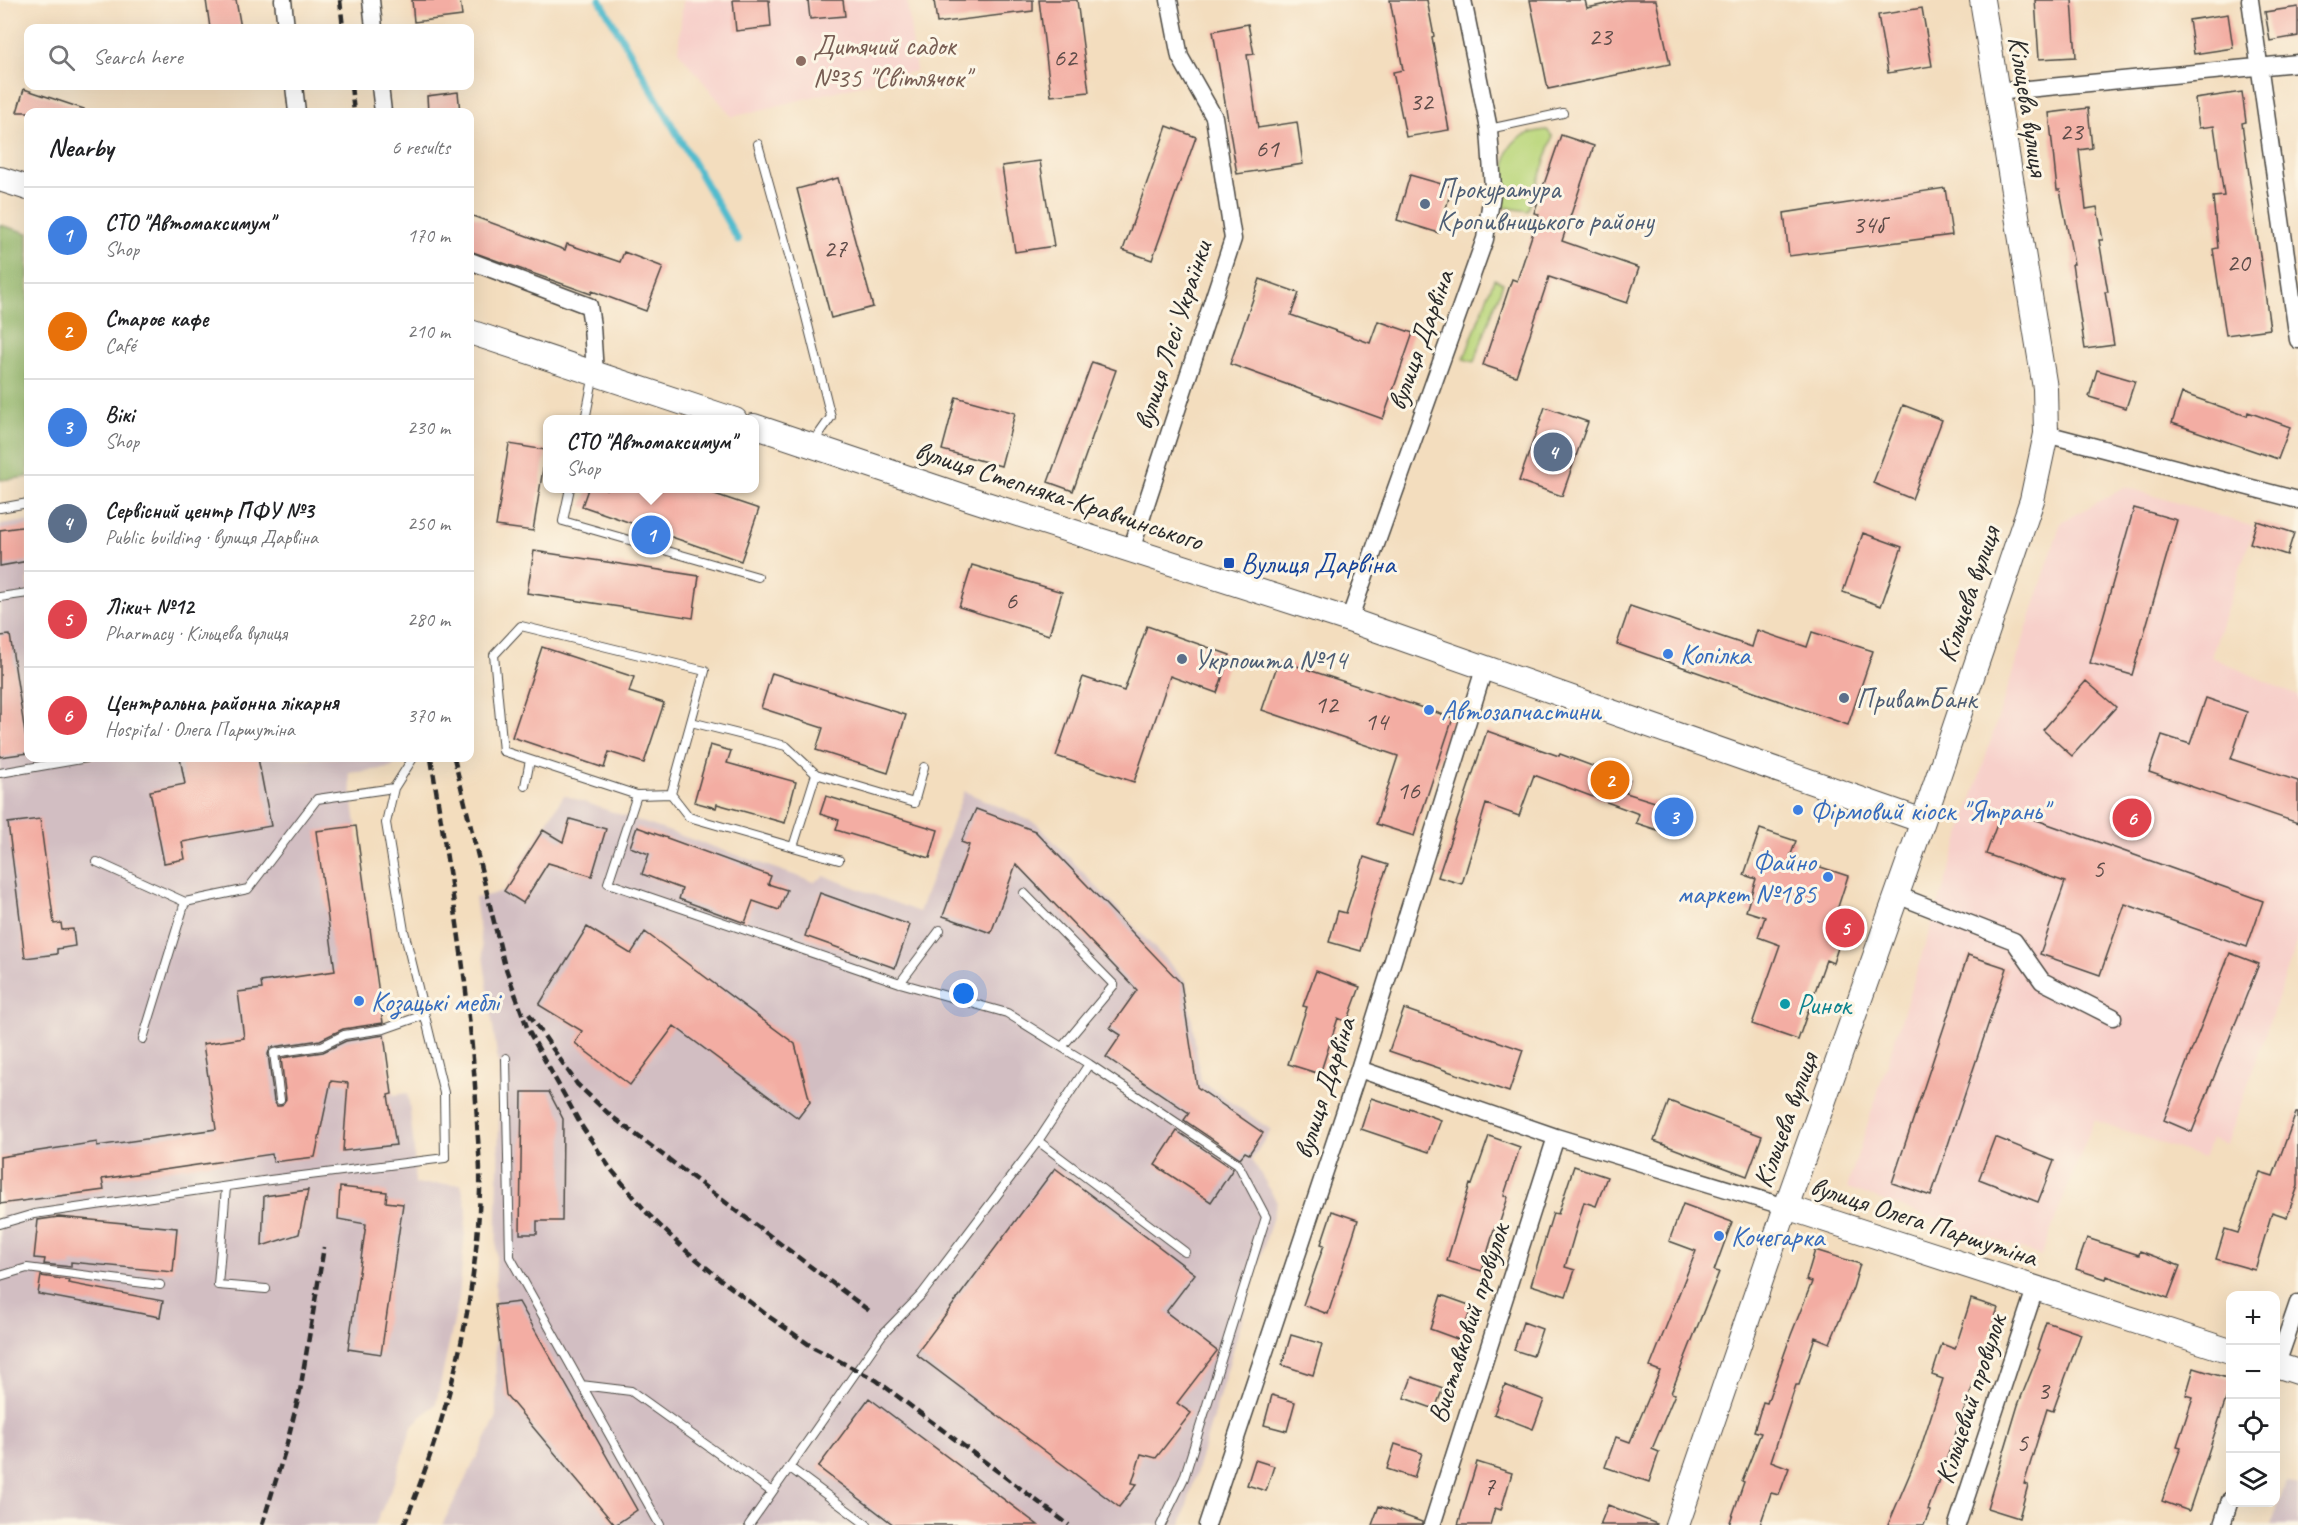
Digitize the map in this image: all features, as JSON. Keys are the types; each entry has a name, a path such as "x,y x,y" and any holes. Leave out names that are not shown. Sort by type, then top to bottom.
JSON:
{"main road":[{"name":"Кільцева вулиця","path":"1677,1525 1786,1207 1923,821 2032,500 2046,434 2045,388 1982,0"},
{"path":"0,179 24,187"},
{"path":"474,333 720,415"},
{"name":"вулиця Степняка-Кравчинського","path":"759,428 971,499 1349,620 1923,821"},
{"name":"вулиця Олега Паршутіна","path":"1786,1207 2226,1350"},
{"path":"2280,1367 2298,1372"}],"street":[{"path":"283,0 286,24"},
{"path":"371,0 374,24"},
{"name":"вулиця Лесі Українки","path":"1131,550 1233,239 1214,117 1180,57 1169,0"},
{"name":"вулиця Дарвіна","path":"1349,620 1485,239 1493,189 1489,129 1463,0"},
{"path":"2250,0 2298,340"},
{"path":"1996,92 2298,63"},
{"path":"294,90 297,108"},
{"path":"380,90 383,108"},
{"path":"474,263 589,306 594,374"},
{"path":"2046,434 2298,500"},
{"name":"вулиця Дарвіна","path":"1207,1525 1359,1069 1485,666"},
{"path":"1897,895 2014,941 2042,981 2113,1017"},
{"name":"вулиця Олега Паршутіна","path":"1359,1069 1556,1137 1786,1207"},
{"name":"Виставковий провулок","path":"1432,1525 1556,1137"},
{"name":"Кільцевий провулок","path":"1957,1525 2035,1289"},
{"path":"2280,1355 2298,1303"},
{"path":"2222,1525 2228,1507"}],"lane":[{"path":"1489,129 1563,113"},
{"path":"758,144 804,309 831,417 811,444"},
{"path":"586,415 594,374"},
{"path":"569,493 563,521 758,577"},
{"path":"0,507 24,504"},
{"path":"0,597 24,594"},
{"path":"521,626 705,671 671,794 638,795 503,751 494,655 521,626"},
{"path":"691,722 786,746 816,774 914,803 924,767"},
{"path":"525,786 530,760"},
{"path":"0,773 48,762"},
{"path":"0,1224 34,1214 445,1158 444,1093 404,931 386,823 394,788 410,762"},
{"path":"793,847 816,774"},
{"path":"97,862 185,902 248,889 317,799 394,788"},
{"path":"671,794 689,817 839,860"},
{"path":"638,795 608,883 900,983 1007,1013 1089,1064 1238,1164 1266,1216 1184,1478 1161,1525"},
{"path":"1024,893 1114,985 1062,1047"},
{"path":"142,1039 185,902"},
{"path":"900,983 940,930"},
{"path":"280,1100 274,1053 322,1046 344,1035 384,1029 424,1015"},
{"path":"506,1059 510,1257 660,1525"},
{"path":"749,1525 882,1335 922,1294 1038,1141 1089,1064"},
{"path":"1038,1141 1185,1252"},
{"path":"226,1187 218,1285 266,1289"},
{"path":"0,1276 27,1268 160,1285"},
{"path":"581,1385 631,1391 772,1492"},
{"path":"789,1467 867,1525"}],"shaded area":[{"name":"Дитячий садок №35 \"Світлячок\"","path":"683,0 907,0 916,71 732,117 678,51"},
{"path":"2126,487 2254,527 2211,657 2298,696 2298,940 2227,1144 2211,1139 2204,1158 2094,1120 2041,1256 1847,1188 2061,522"},
{"path":"24,522 24,762 397,762 391,768 349,773 393,1095 408,1093 415,1184 461,1184 467,1209 459,1298 436,1404 413,1424 393,1485 375,1525 0,1525 0,525"},
{"path":"964,791 1037,824 1186,981 1201,1081 1271,1130 1252,1159 1277,1202 1181,1525 442,1525 496,1419 495,1305 500,1077 475,898 503,892 564,795 814,882 825,876 919,912"},
{"path":"2286,1482 2298,1486 2298,1525 2271,1525 2277,1507 2280,1507 2280,1499"}],"green space":[{"path":"1547,130 1553,137 1528,211 1503,207 1505,166 1511,146 1518,138"},
{"path":"0,225 24,232 24,477 0,480"},
{"path":"1494,279 1503,283 1474,362 1464,359"}],"building":[{"path":"206,0 236,0 240,24 209,24"},
{"path":"412,0 460,0 462,16 414,22"},
{"path":"733,0 769,0 771,27 736,31"},
{"path":"808,0 843,0 845,16 810,19"},
{"path":"934,0 1033,0 1033,11 937,23"},
{"path":"1039,0 1077,0 1089,92 1051,96"},
{"path":"1390,0 1427,0 1449,130 1406,137 1393,72 1403,70"},
{"path":"1530,0 1585,0 1587,8 1625,0 1656,0 1670,64 1548,89"},
{"path":"2035,0 2072,0 2076,57 2039,59"},
{"path":"2298,7 2298,36 2270,41 2265,12"},
{"path":"1922,8 1932,66 1888,73 1878,15"},
{"path":"2228,14 2233,48 2194,54 2189,20"},
{"path":"1248,24 1254,54 1247,55 1258,128 1297,122 1303,164 1237,174 1213,31"},
{"path":"24,89 81,108 24,108 24,112 17,112"},
{"path":"458,92 460,108 428,108 427,96"},
{"path":"2242,92 2246,122 2242,123 2270,329 2226,335 2213,249 2218,248 2213,197 2224,196 2214,126 2199,128 2195,99"},
{"path":"2088,108 2092,148 2079,150 2086,209 2097,207 2103,240 2099,240 2114,345 2085,349 2072,264 2074,264 2060,190 2057,190 2049,113"},
{"path":"1167,126 1196,137 1152,260 1123,250"},
{"path":"1561,135 1594,146 1562,241 1639,268 1627,303 1549,277 1516,376 1483,365 1512,279 1517,281 1539,214 1534,213"},
{"path":"1040,161 1054,246 1015,252 1002,166"},
{"name":"Прокуратура Кропивницького району","path":"1410,175 1452,187 1439,233 1397,220"},
{"path":"838,178 873,307 831,318 797,189"},
{"path":"1945,188 1952,235 1789,256 1784,213"},
{"path":"474,216 565,250 567,244 620,262 624,252 663,267 646,311 592,291 591,294 474,252"},
{"path":"1260,279 1299,293 1291,315 1370,343 1378,321 1413,333 1383,419 1230,364"},
{"path":"1092,362 1116,370 1073,491 1048,482"},
{"path":"2097,370 2135,381 2126,408 2089,397"},
{"path":"2182,393 2247,416 2248,412 2290,427 2278,459 2172,423"},
{"path":"956,397 1015,413 1001,466 942,450"},
{"path":"1903,405 1942,420 1912,499 1873,483"},
{"path":"1545,407 1588,422 1562,496 1519,481"},
{"path":"509,444 543,450 543,469 533,531 496,526"},
{"path":"587,493 712,493 759,509 741,561 582,506"},
{"path":"2134,508 2177,520 2132,675 2090,663"},
{"path":"2257,521 2294,533 2287,555 2250,543"},
{"path":"24,527 24,562 0,566 0,530"},
{"path":"1863,533 1902,547 1881,606 1843,592"},
{"path":"534,551 699,576 693,618 527,593"},
{"path":"972,565 1062,592 1049,635 959,607"},
{"path":"1630,606 1752,647 1757,630 1807,647 1812,632 1873,651 1848,725 1617,644"},
{"path":"1147,626 1230,655 1217,693 1170,676 1134,782 1056,756 1083,677 1124,691"},
{"path":"10,635 24,727 24,754 0,757 0,636"},
{"path":"542,647 634,677 629,692 664,703 644,763 609,752 604,768 512,737"},
{"path":"1279,660 1453,718 1414,836 1376,824 1398,756 1262,710"},
{"path":"772,673 906,715 888,773 816,750 823,728 761,708"},
{"path":"2086,681 2116,707 2072,756 2043,730"},
{"path":"2206,698 2247,712 2231,759 2298,781 2298,823 2149,772 2162,735 2190,744"},
{"path":"1487,731 1559,756 1560,754 1630,780 1626,793 1687,812 1679,837 1636,823 1639,814 1534,775 1519,816 1486,804 1462,884 1438,877"},
{"path":"710,745 731,751 727,763 796,782 785,823 717,804 716,808 694,802"},
{"path":"181,762 259,762 271,826 182,842 185,859 164,863 150,791 185,784"},
{"path":"826,796 938,830 930,858 836,830 839,820 820,814"},
{"path":"2003,808 2263,901 2247,947 2125,904 2100,975 2040,954 2065,882 1986,854"},
{"path":"976,809 1035,831 1181,983 1197,1087 1263,1133 1249,1154 1245,1152 1240,1158 1184,1120 1189,1113 1106,1057 1121,1035 1110,1028 1137,990 1016,864 991,933 943,916 969,845 961,842"},
{"path":"40,819 54,924 61,923 62,930 73,929 75,946 57,949 57,954 25,958 8,823"},
{"path":"570,819 606,829 592,876 548,863 523,903 504,891 543,830 563,842"},
{"path":"356,826 383,1023 343,1029 320,1040 273,1047 270,1048 268,1054 274,1101 277,1106 281,1106 286,1099 281,1058 323,1052 346,1041 384,1035 392,1094 388,1095 396,1145 343,1151 348,1083 331,1081 315,1157 273,1162 272,1154 102,1179 104,1190 0,1204 0,1157 97,1142 97,1146 216,1129 203,1044 244,1038 238,992 262,989 261,982 335,971 316,831"},
{"path":"637,827 771,876 768,884 787,890 779,910 753,901 745,923 679,899 682,889 642,874 649,854 630,847"},
{"path":"1760,829 1796,841 1790,857 1848,876 1836,913 1848,917 1833,963 1826,960 1798,1040 1752,1024 1780,945 1758,937 1765,917 1746,911 1756,879 1744,875"},
{"path":"1364,857 1388,865 1376,896 1361,951 1329,942 1338,911 1346,913"},
{"path":"820,893 910,925 895,968 805,936"},
{"path":"587,927 631,954 645,932 795,1044 810,1102 798,1118 674,1026 630,1085 575,1043 582,1031 539,1005"},
{"path":"2230,953 2259,964 2192,1132 2164,1120"},
{"path":"1968,955 2007,968 1931,1196 1892,1183"},
{"path":"1316,971 1360,987 1347,1022 1338,1018 1320,1074 1288,1064 1307,1007 1303,1006"},
{"path":"1404,1009 1523,1050 1509,1092 1389,1051"},
{"path":"522,1092 549,1092 563,1119 562,1221 537,1221 537,1234 520,1234"},
{"path":"1371,1098 1408,1110 1409,1108 1441,1120 1429,1152 1361,1129"},
{"path":"1669,1101 1762,1136 1747,1176 1654,1141"},
{"path":"2296,1113 2298,1113 2298,1186 2287,1217 2272,1212 2255,1270 2216,1259 2225,1229 2238,1233 2260,1172 2273,1176"},
{"path":"1177,1131 1233,1169 1211,1202 1155,1165"},
{"path":"1489,1136 1520,1147 1504,1195 1508,1197 1498,1228 1495,1227 1482,1271 1447,1261 1470,1184 1472,1185"},
{"path":"1995,1137 2054,1161 2038,1202 1979,1179"},
{"path":"1574,1166 1607,1177 1596,1206 1584,1202 1565,1267 1575,1270 1566,1296 1531,1285 1553,1213 1558,1214"},
{"path":"1055,1168 1195,1274 1166,1312 1217,1351 1177,1403 1191,1413 1156,1458 1141,1454 1132,1483 1137,1484 1119,1507 916,1354"},
{"path":"340,1187 387,1192 386,1202 403,1204 381,1354 348,1349 366,1224 338,1219"},
{"path":"308,1190 299,1234 262,1246 264,1196"},
{"path":"1683,1204 1732,1222 1714,1271 1719,1272 1671,1393 1675,1394 1652,1449 1659,1452 1649,1482 1605,1467 1616,1437 1630,1442 1660,1371 1650,1367 1696,1251 1669,1241"},
{"path":"1332,1211 1358,1220 1328,1314 1303,1305 1324,1245 1321,1244"},
{"path":"59,1217 177,1228 173,1272 71,1262 71,1267 44,1264 45,1259 34,1258 38,1220"},
{"path":"2087,1238 2139,1255 2140,1251 2180,1266 2168,1298 2107,1276 2106,1279 2076,1269"},
{"path":"1815,1250 1860,1264 1853,1288 1830,1343 1815,1337 1799,1385 1796,1385 1771,1461 1789,1468 1779,1495 1771,1493 1760,1525 1729,1525 1744,1482 1742,1481 1761,1433 1754,1431 1763,1402 1767,1403 1812,1282 1806,1280"},
{"path":"41,1276 163,1301 160,1317 38,1294"},
{"path":"1441,1295 1472,1306 1460,1340 1430,1329"},
{"path":"1971,1299 1998,1308 1980,1366 1928,1510 1930,1511 1924,1525 1888,1525 1920,1450 1943,1379 1932,1375 1942,1344 1955,1349"},
{"path":"519,1302 637,1510 615,1525 506,1395 495,1305"},
{"path":"1523,1322 1542,1329 1533,1356 1514,1350"},
{"path":"2046,1322 2081,1334 2053,1411 2047,1409 2024,1484 2028,1485 2019,1518 1987,1508 2018,1405 2040,1350 2037,1349"},
{"path":"1291,1335 1322,1344 1313,1375 1282,1365"},
{"path":"2194,1368 2226,1378 2226,1399 2189,1511 2162,1501 2181,1447 2177,1446 2193,1397 2186,1395"},
{"path":"1412,1377 1443,1388 1435,1409 1404,1398"},
{"path":"1505,1385 1544,1400 1533,1429 1494,1414"},
{"path":"1272,1395 1295,1402 1287,1431 1264,1425"},
{"path":"869,1398 1038,1525 894,1525 818,1467"},
{"path":"1395,1444 1422,1453 1414,1478 1387,1469"},
{"path":"1255,1460 1274,1466 1266,1491 1247,1485"},
{"path":"1477,1462 1512,1473 1501,1510 1495,1508 1490,1525 1458,1525"},
{"path":"1608,1505 1657,1524 1600,1525"},
{"path":"1379,1506 1422,1522 1422,1525 1372,1525"}],"waterway":[{"path":"600,0 738,240"}],"railway":[{"path":"340,0 343,24"},
{"path":"351,90 354,108"},
{"path":"404,1525 434,1444 457,1361 473,1277 480,1190 474,1076 465,985 432,762"},
{"path":"455,762 504,963 528,1030 581,1125 610,1168 648,1214 720,1279 814,1348 876,1380 1069,1525"},
{"path":"529,1014 577,1084 610,1115 872,1313"},
{"path":"262,1525 285,1451 300,1391 324,1247"}],"place":[{"name":"Дитячий садок №35 \"Світлячок\"","path":"801,61"},
{"name":"Прокуратура Кропивницького району","path":"1425,204"},
{"name":"Сервісний центр ПФУ №3","path":"1553,452"},
{"name":"СТО \"Автомаксимум\"","path":"651,535"},
{"name":"Вулиця Дарвіна","path":"1229,563"},
{"name":"Копілка","path":"1668,654"},
{"name":"Укрпошта №14","path":"1182,659"},
{"name":"ПриватБанк","path":"1844,698"},
{"name":"Автозапчастини","path":"1429,710"},
{"name":"Староє кафе","path":"1610,780"},
{"name":"Фірмовий кіоск \"Ятрань\"","path":"1798,810"},
{"name":"Вікі","path":"1674,817"},
{"name":"Центральна районна лікарня","path":"2132,818"},
{"name":"Файно маркет №185","path":"1828,877"},
{"name":"Ліки+ №12","path":"1845,928"},
{"name":"Козацькі меблі","path":"359,1001"},
{"name":"Ринок","path":"1785,1004"},
{"name":"Кочегарка","path":"1719,1236"}]}
